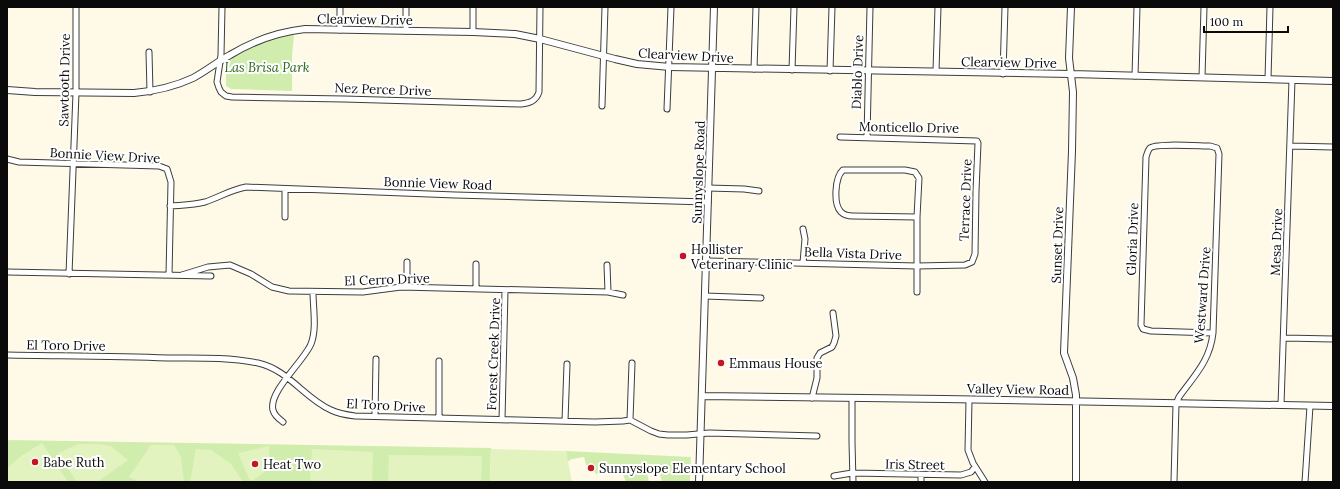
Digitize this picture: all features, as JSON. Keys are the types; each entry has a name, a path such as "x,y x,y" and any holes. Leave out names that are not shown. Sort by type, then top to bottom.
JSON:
{"street":[{"name":"Sawtooth Drive","path":"69,274 72,164 76,93 76,7"},
{"path":"220,60 222,7"},
{"path":"340,7 340,30"},
{"path":"406,7 406,31"},
{"path":"473,7 473,32"},
{"path":"540,7 540,39"},
{"path":"602,106 605,7"},
{"path":"667,109 670,67 671,7"},
{"name":"Sunnyslope Road","path":"698,482 702,434 714,7"},
{"path":"754,69 756,7"},
{"path":"792,70 794,7"},
{"path":"830,71 832,7"},
{"name":"Diablo Drive","path":"867,137 870,7"},
{"path":"936,72 938,7"},
{"path":"1003,74 1005,7"},
{"name":"Sunset Drive","path":"1071,7 1069,58 1073,92 1072,151 1064,353 1073,378 1077,401 1076,482"},
{"path":"1135,76 1137,7"},
{"path":"1202,77 1204,7"},
{"path":"1268,79 1270,7"},
{"name":"Clearview Drive","path":"7,90 76,93 150,92 176,85 193,78 220,60 255,41 281,33 305,29 515,34 637,64 670,67 712,69 1071,74 1333,81"},
{"name":"Nez Perce Drive","path":"220,60 217,82 219,88 226,96 234,98 344,99 521,104 532,102 537,97 539,92 540,39"},
{"path":"149,52 150,92"},
{"name":"Mesa Drive","path":"1281,405 1292,80"},
{"name":"Monticello Drive","path":"840,137 977,140"},
{"name":"Terrace Drive","path":"973,261 975,254 977,140"},
{"name":"Gloria Drive","path":"1213,333 1146,331 1141,327 1140,320 1146,156 1148,150 1154,146 1210,146 1217,148"},
{"path":"1290,146 1333,147"},
{"name":"Westward Drive","path":"1174,482 1176,404 1178,397 1206,358 1213,333 1220,158 1217,148"},
{"name":"Bonnie View Drive","path":"7,159 19,162 159,166 167,169 171,182 168,275"},
{"path":"917,217 853,216 844,214 840,211 837,203 837,186 840,174 844,170 906,170 915,172 919,178 917,217 917,292"},
{"name":"Bonnie View Road","path":"170,206 203,202 246,187 708,202"},
{"path":"708,188 759,191"},
{"path":"284,189 284,217"},
{"path":"803,229 805,239 803,263"},
{"name":"Bella Vista Drive","path":"706,261 917,266 965,265 970,264 973,261"},
{"path":"407,262 407,287"},
{"path":"476,264 476,289"},
{"name":"El Cerro Drive","path":"182,275 208,267 230,265 251,274 267,285 277,289 313,292 367,292 407,287 608,292 623,295"},
{"path":"608,265 608,292"},
{"name":"El Cerro Drive","path":"7,272 211,276"},
{"name":"Forest Creek Drive","path":"502,420 506,290"},
{"path":"283,422 272,408 273,402 277,392 307,351 312,341 313,292"},
{"path":"705,296 761,298"},
{"path":"812,398 818,358 820,353 832,347 836,336 833,313"},
{"path":"1284,338 1333,339"},
{"name":"El Toro Drive","path":"7,355 229,360 248,362 268,366 288,376 317,402 332,410 347,415 614,422 630,420"},
{"path":"375,416 376,359"},
{"path":"439,361 439,418"},
{"path":"632,362 630,420 659,434 744,433 817,436"},
{"path":"565,421 567,364"},
{"name":"Valley View Road","path":"702,396 1333,406"},
{"path":"852,399 853,482"},
{"path":"968,400 968,450 975,467 985,482"},
{"path":"1306,482 1310,406"},
{"name":"Iris Street","path":"834,476 852,474 962,475 971,472 975,467"},
{"path":"921,475 921,482"}],"green space":[{"name":"Las Brisa Park","path":"294,34 292,91 231,89 226,86 226,63 237,54 250,46 265,40 280,35"},
{"path":"7,440 491,448 490,482 7,482"},
{"name":"Babe Ruth","path":"42,443 68,482 7,482 7,468 21,456"},
{"path":"79,444 111,446 128,460 97,482 77,482 58,453"},
{"path":"151,445 174,445 181,457 184,482 140,482 129,477"},
{"name":"Heat Two","path":"269,446 267,468 261,475 250,481 238,453"},
{"path":"196,449 211,450 231,464 243,482 190,482"},
{"path":"312,449 373,452 372,482 310,480"},
{"path":"491,449 566,451 572,482 490,482"},
{"path":"566,451 691,457 690,482 662,482 658,466 646,468 649,482 626,482 622,471 620,470 596,474 592,467 586,465 584,457 572,459 567,462"},
{"path":"389,455 482,456 481,482 388,482"}],"place":[{"name":"Hollister Veterinary Clinic","path":"683,256"},
{"name":"Emmaus House","path":"721,363"},
{"name":"Babe Ruth","path":"35,462"},
{"name":"Heat Two","path":"255,464"},
{"name":"Sunnyslope Elementary School","path":"591,468"}]}
